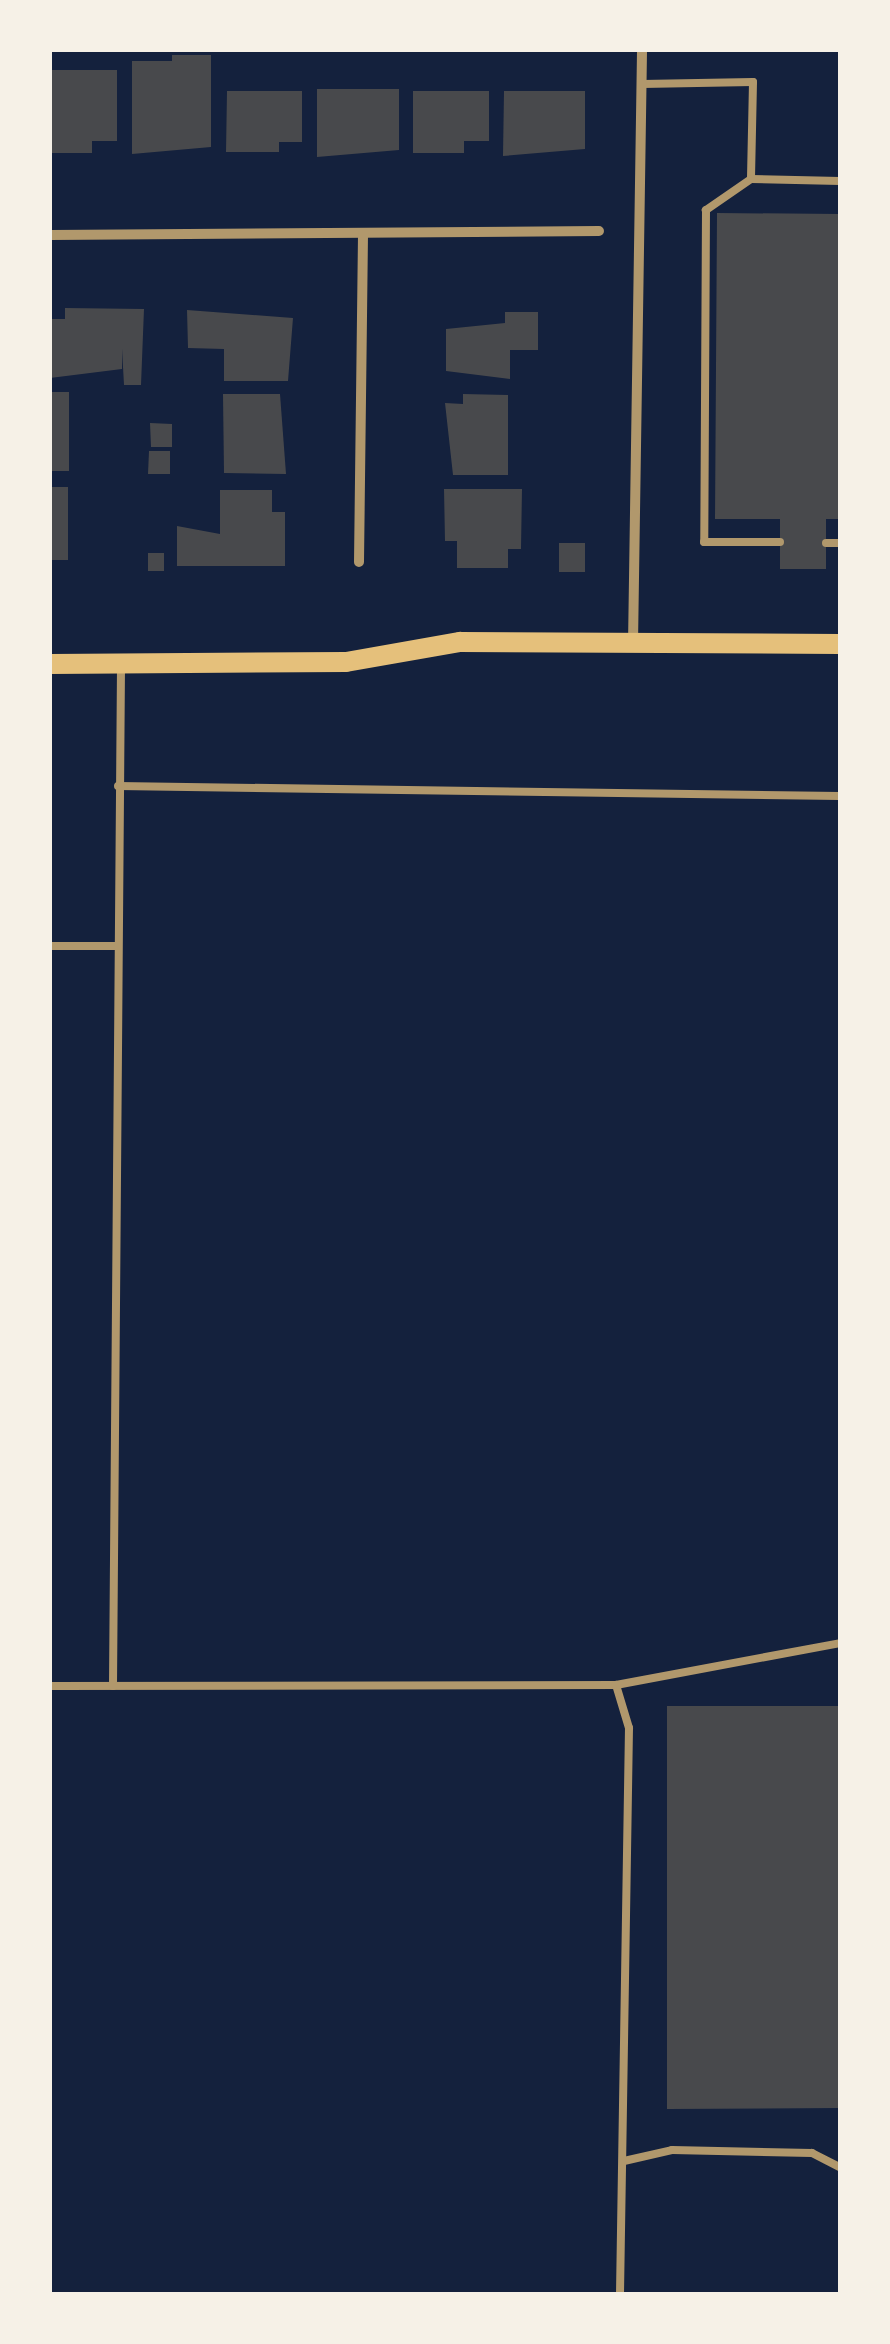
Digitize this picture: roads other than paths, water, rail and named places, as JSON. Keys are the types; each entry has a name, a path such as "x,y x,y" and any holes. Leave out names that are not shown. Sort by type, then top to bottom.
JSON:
{"main road":[{"path":"50,664 346,662 460,642 840,644"}],"street":[{"path":"634,644 642,50"},
{"path":"50,235 599,231"},
{"path":"359,562 363,233"}],"lane":[{"path":"642,84 753,82 751,179"},
{"path":"780,542 704,542 706,210 751,179 840,181"},
{"path":"826,543 840,543"},
{"path":"113,1686 120,664"},
{"path":"118,786 840,796"},
{"path":"50,946 117,946"},
{"path":"50,1686 616,1686 840,1643"},
{"path":"616,1686 628,1728 620,2294"},
{"path":"624,2161 675,2150 812,2152 840,2167"}]}
